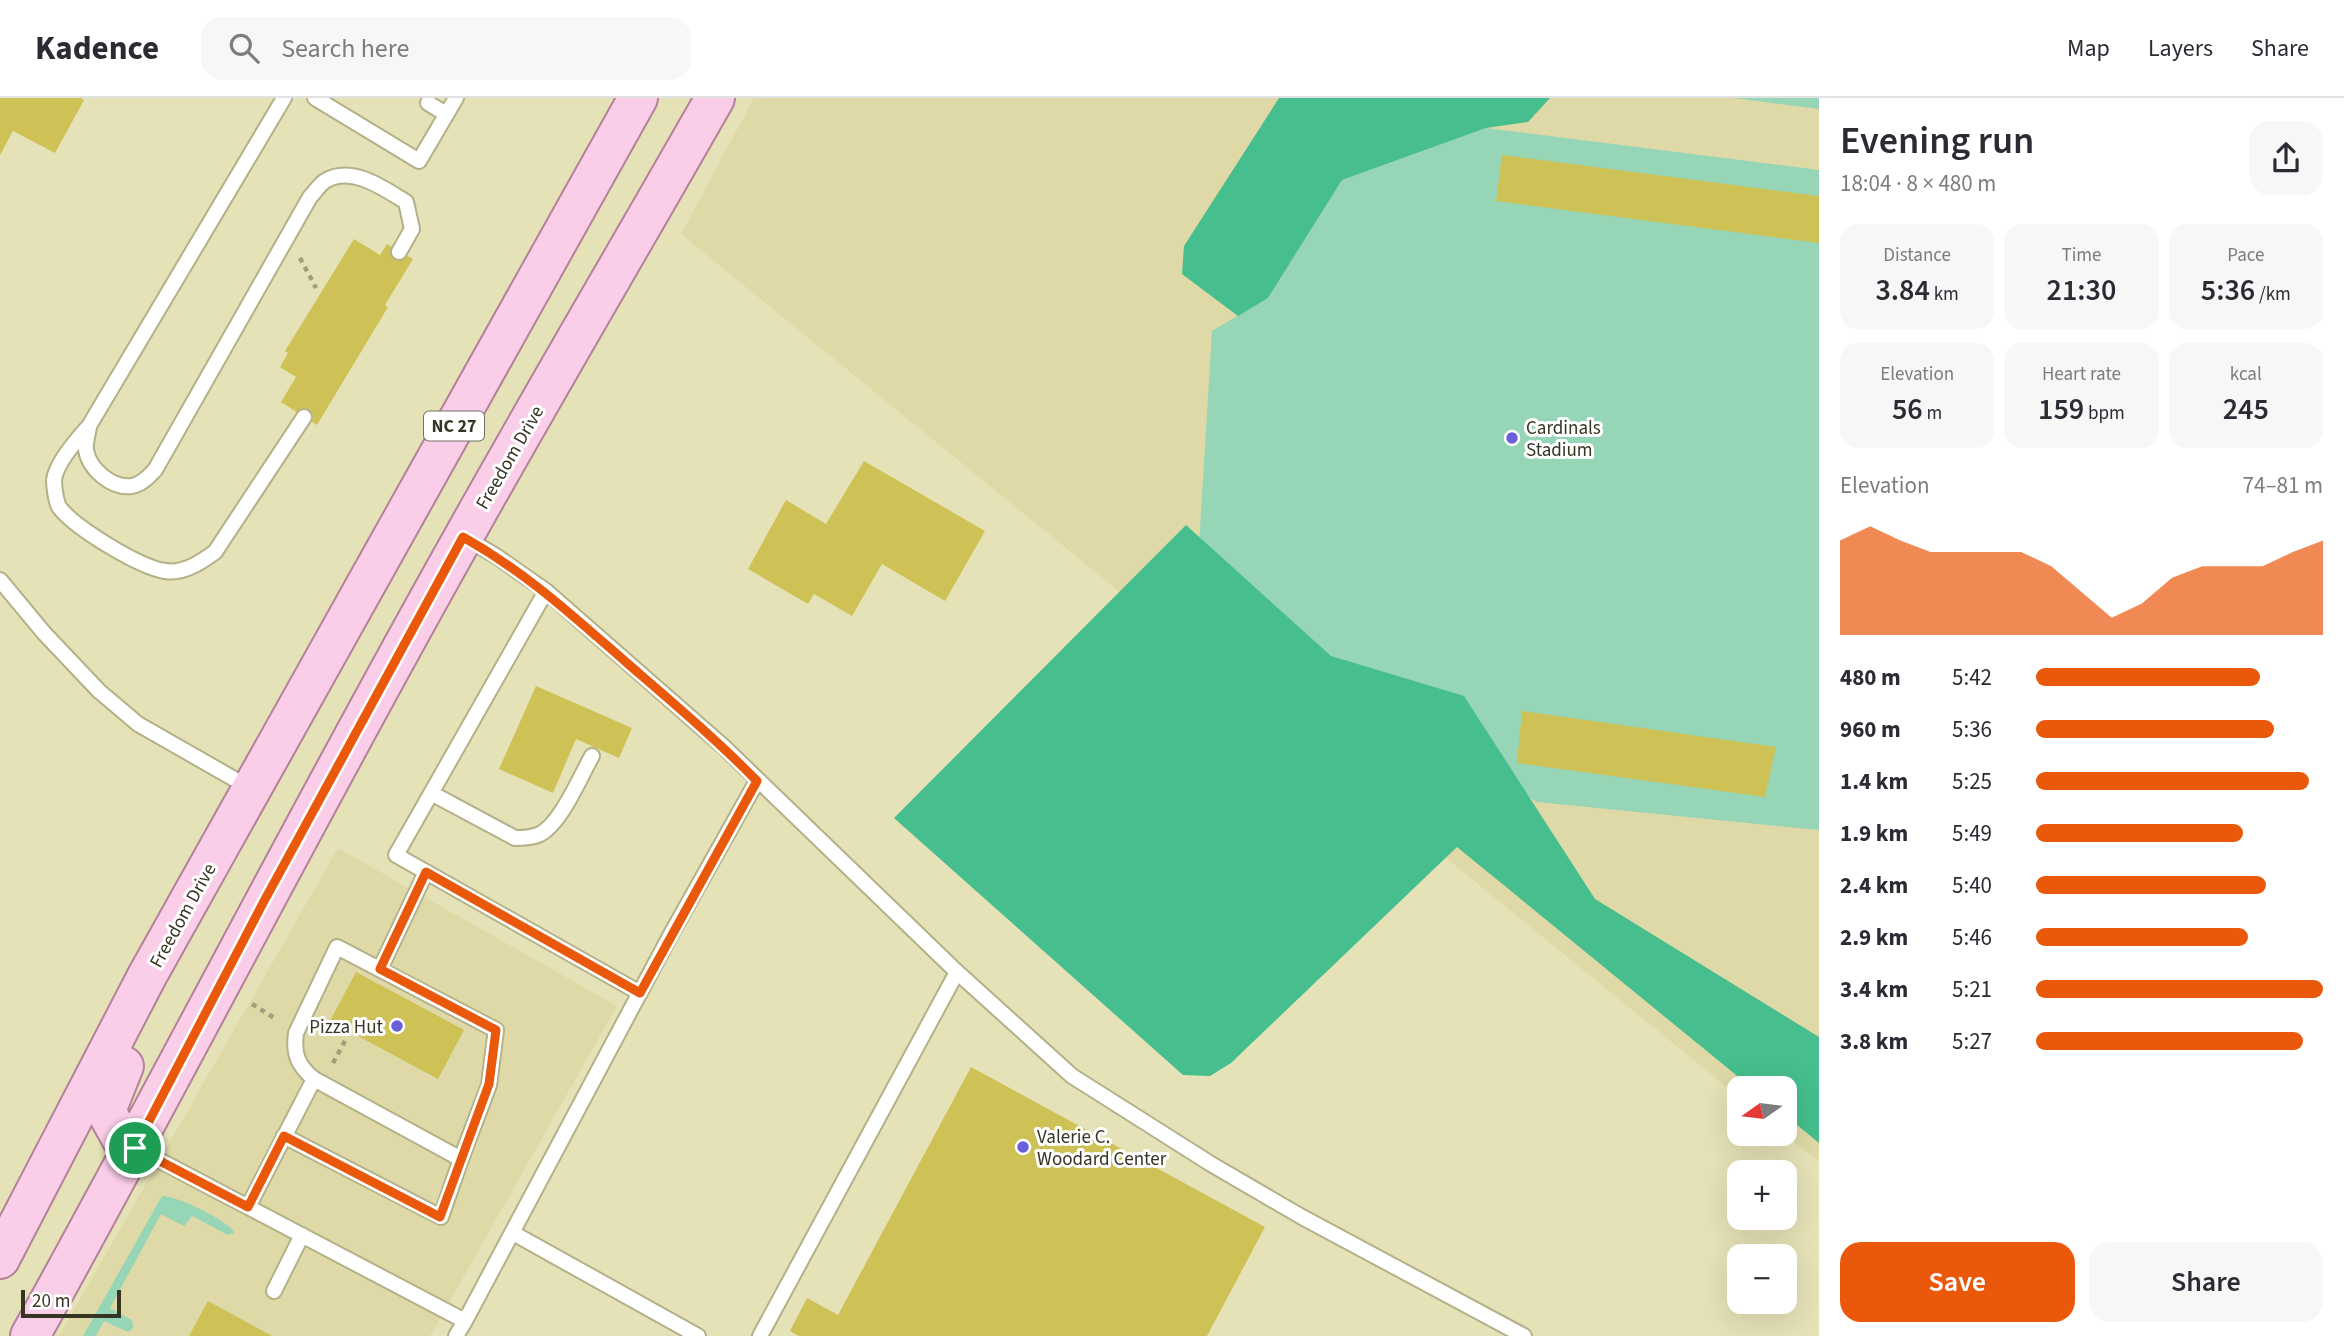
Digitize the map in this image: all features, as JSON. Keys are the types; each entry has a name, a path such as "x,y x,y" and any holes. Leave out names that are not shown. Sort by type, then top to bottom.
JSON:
{"main road":[{"name":"Freedom Drive","path":"30,1336 135,1148 263,903 463,537 715,98"},
{"name":"Freedom Drive","path":"4,1242 147,976 629,103"},
{"path":"135,1148 121,1138 106,1111 138,1031 147,976"}],"lane":[{"path":"284,98 89,426 72,446 54,479 57,504 76,524 132,558 166,571 195,566 215,552 304,416"},
{"path":"316,98 419,161 456,98"},
{"path":"428,103 446,114"},
{"path":"89,426 86,449 92,468 112,482 129,487 142,482 155,470 305,207 324,181 347,174 380,186 406,202 412,229 399,252"},
{"path":"463,537 546,591 724,747 957,972 1072,1076 1211,1164 1303,1217 1524,1336"},
{"path":"0,580 53,643 99,691 138,724 251,789"},
{"path":"546,591 396,855 640,993"},
{"path":"431,793 515,838 528,838 540,835 552,825 592,756"},
{"path":"456,1336 757,781"},
{"path":"380,969 426,872"},
{"path":"284,1136 440,1217 489,1084 496,1030 337,947 296,1033 297,1059 303,1070 314,1079 461,1159"},
{"path":"760,1336 957,972"},
{"path":"248,1207 314,1079"},
{"path":"135,1148 465,1321"},
{"path":"513,1233 698,1336"},
{"path":"274,1291 302,1235"}],"path":[{"path":"252,1004 281,1023"}],"shaded area":[{"path":"754,98 1819,98 1819,1162 1797,1144 1797,1076 1727,1076 1727,1087 681,234"},
{"path":"338,848 617,1006 430,1336 59,1336"}],"green space":[{"path":"1279,98 1550,98 1528,122 1486,128 1342,180 1268,298 1238,316 1182,274 1184,246"},
{"path":"1733,98 1819,98 1819,109"},
{"name":"Cardinals Stadium","path":"1486,128 1819,170 1819,830 1537,802 1363,701 1199,545 1212,331 1268,298 1342,180"},
{"path":"1186,525 1331,656 1464,696 1595,899 1819,1037 1819,1143 1797,1125 1797,1076 1737,1076 1457,847 1231,1063 1210,1076 1183,1075 894,818"},
{"path":"162,1196 202,1210 224,1222 234,1233 228,1235 192,1216 184,1226 161,1214 110,1308 132,1320 133,1328 128,1332 104,1321 96,1336 83,1336"}],"building":[{"path":"0,98 84,100 55,153 13,131 0,155"},
{"path":"1502,155 1819,196 1819,243 1496,201"},
{"path":"354,239 380,255 387,244 413,259 385,305 388,307 317,425 281,402 296,377 280,367 288,353 285,351"},
{"path":"864,461 985,531 945,601 882,564 852,616 814,594 808,604 748,569 786,500 826,524"},
{"path":"536,686 632,728 619,758 576,739 553,793 499,769"},
{"path":"1522,711 1776,747 1765,797 1517,763"},
{"name":"Pizza Hut","path":"356,972 464,1030 438,1079 330,1021"},
{"name":"Valerie C. Woodard Center","path":"971,1067 1265,1227 1207,1336 799,1336 790,1331 807,1298 838,1315"},
{"path":"208,1301 272,1336 189,1336"}],"place":[{"name":"Cardinals Stadium","path":"1512,438"},
{"name":"Pizza Hut","path":"397,1026"},
{"name":"Valerie C. Woodard Center","path":"1023,1147"}],"route":[{"path":"463,537 546,591 724,747 757,781 640,993 426,872 380,969 496,1030 489,1084 440,1217 284,1136 248,1207 135,1148 263,903 463,537"}]}
